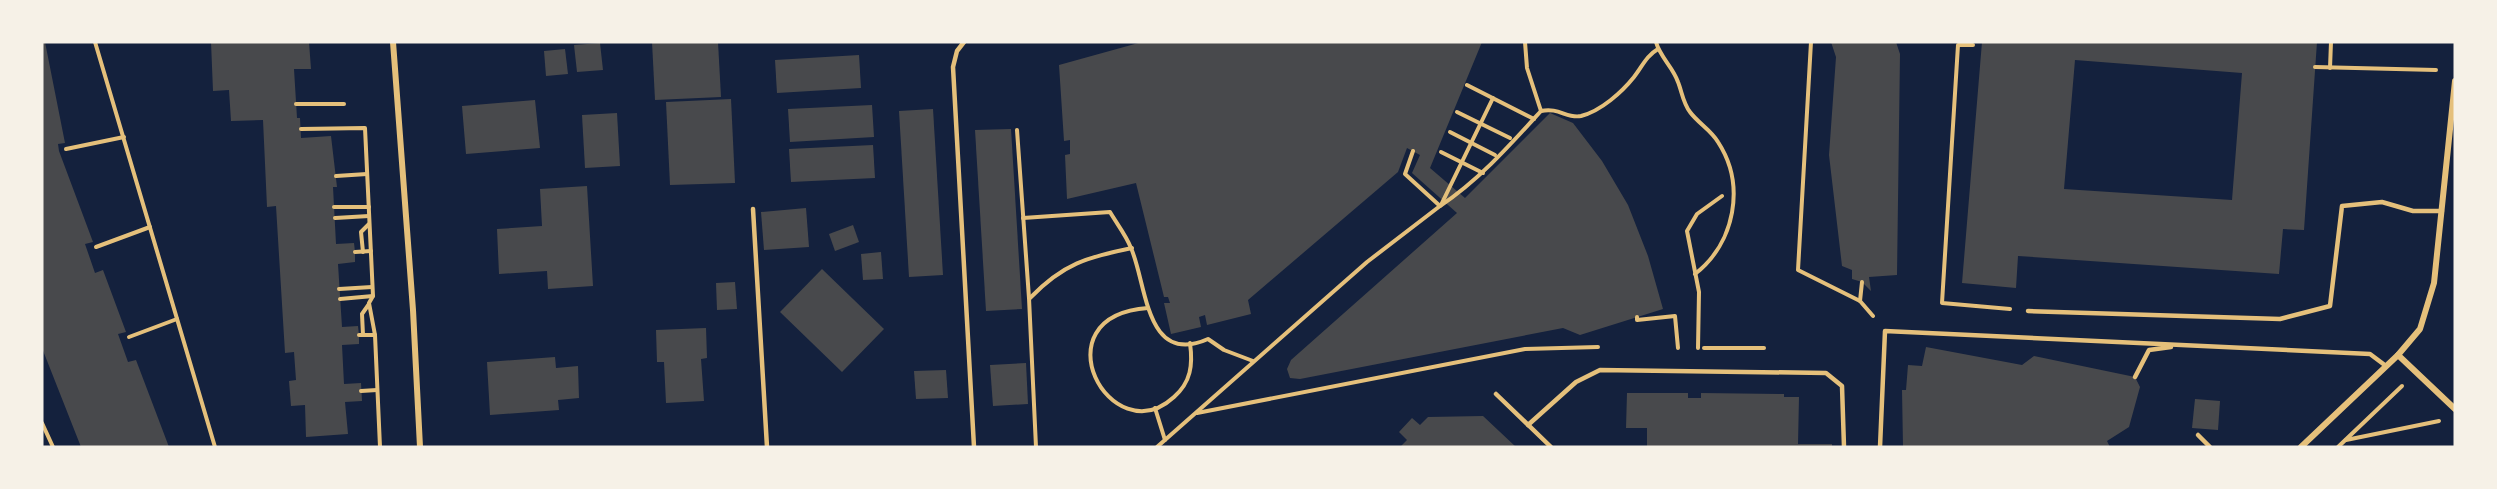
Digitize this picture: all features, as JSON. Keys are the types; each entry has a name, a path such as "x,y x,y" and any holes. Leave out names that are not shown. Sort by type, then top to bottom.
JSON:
{"street":[{"path":"393,42 413,310 420,447"},
{"path":"2301,447 2398,355 2420,329 2434,283 2455,81"},
{"path":"2398,355 2455,409"}],"lane":[{"path":"964,42 957,51 953,67 974,447"},
{"path":"2028,310 2280,319 2330,306 2342,206 2382,201 2413,211 2442,211"},
{"path":"753,209 767,447"},
{"path":"1880,447 1885,331 2370,354 2386,366"},
{"path":"2135,377 2149,350 2180,345"},
{"path":"1528,425 1576,382 1600,370 1826,373 1842,386 1844,447"},
{"path":"1496,394 1551,447"},
{"path":"2198,435 2210,447"}],"path":[{"path":"95,42 215,447"},
{"path":"1525,42 1527,68 1541,111"},
{"path":"1656,42 1678,82 1690,112 1718,141 1733,184 1734,202 1728,228 1710,262 1695,274"},
{"path":"1811,42 1798,270 1860,301 1885,331"},
{"path":"2330,68 2331,42"},
{"path":"1973,45 1958,45 1942,303 2028,310"},
{"path":"1156,447 1197,414 1367,262 1440,206 1465,190 1541,111 1554,108 1572,116 1590,112 1619,92 1650,53 1658,49"},
{"path":"2315,67 2444,70"},
{"path":"1467,86 1534,119"},
{"path":"1440,206 1493,98"},
{"path":"296,104 344,104"},
{"path":"1457,112 1510,138"},
{"path":"301,129 365,128 373,296 362,314 361,335 375,335"},
{"path":"1017,130 1029,298 1036,447"},
{"path":"1450,132 1495,155"},
{"path":"66,149 123,137"},
{"path":"1413,151 1404,174 1440,206"},
{"path":"1442,152 1483,173"},
{"path":"336,176 367,174"},
{"path":"1698,348 1699,292 1687,231 1697,214 1722,196"},
{"path":"334,207 369,207"},
{"path":"1023,218 1110,212 1132,248 1148,308 1166,340 1179,346 1208,339 1224,350 1254,361"},
{"path":"335,218 369,216"},
{"path":"363,252 361,232 369,224"},
{"path":"96,247 150,227"},
{"path":"1029,298 1053,276 1071,264 1132,248"},
{"path":"355,252 371,251"},
{"path":"1860,301 1862,282"},
{"path":"339,290 372,287"},
{"path":"340,298 373,296"},
{"path":"369,303 375,335 380,447"},
{"path":"1148,308 1128,310 1110,318 1096,333 1090,353 1092,373 1101,391 1116,403 1135,410 1155,408 1170,401 1182,390 1190,376 1192,360 1190,343"},
{"path":"1637,317 1637,320 1675,316 1678,348"},
{"path":"129,337 177,319"},
{"path":"1197,414 1525,349 1609,347"},
{"path":"1666,348 1764,348"},
{"path":"2338,447 2409,380"},
{"path":"362,391 377,390"},
{"path":"1155,408 1165,440"},
{"path":"2345,440 2448,420"},
{"path":"42,423 52,447"}],"building":[{"path":"42,42 45,42 65,143 58,144 59,151 93,242 85,244 95,273 103,270 126,332 118,334 128,362 136,360 169,447 81,447 42,348"},
{"path":"211,42 309,42 311,69 294,69 297,118 300,118 301,138 331,136 337,187 333,187 336,244 354,243 355,252 355,262 338,264 342,327 358,326 359,335 359,344 342,345 344,384 361,383 362,401 345,402 348,434 306,437 305,405 291,406 289,381 296,380 294,352 285,353 276,206 267,207 263,120 231,121 229,90 213,91"},
{"path":"652,42 718,42 721,97 655,100"},
{"path":"1142,42 1482,42 1430,168 1465,198 1550,113 1573,123 1602,161 1628,205 1648,256 1663,309 1580,335 1563,328 1300,379 1290,378 1287,369 1291,360 1457,213 1412,173 1420,155 1407,148 1398,172 1248,300 1251,314 1207,325 1205,315 1199,317 1201,327 1171,334 1164,303 1170,303 1168,297 1164,297 1136,183 1067,199 1065,155 1070,154 1070,140 1064,141 1059,65"},
{"path":"1831,42 1896,42 1900,54 1897,275 1869,277 1871,291 1862,282 1852,279 1852,270 1842,266 1829,155 1836,57"},
{"path":"1982,42 2317,42 2304,230 2283,229 2279,274 2018,256 2016,288 1962,283","holes":["2075,60 2242,73 2232,200 2064,189"]},
{"path":"600,43 603,70 577,72 574,45"},
{"path":"565,49 568,74 546,76 544,51"},
{"path":"859,55 861,88 777,93 775,60"},
{"path":"731,99 735,183 670,185 666,102"},
{"path":"535,100 540,148 466,154 462,106"},
{"path":"872,105 874,137 790,142 788,109"},
{"path":"933,109 943,275 909,277 899,111"},
{"path":"617,113 620,166 585,168 582,115"},
{"path":"1011,129 1022,309 986,311 975,130"},
{"path":"873,145 875,178 791,182 789,149"},
{"path":"587,186 593,286 548,289 547,271 499,274 497,229 542,226 540,189"},
{"path":"806,208 809,247 764,250 761,212"},
{"path":"853,225 859,242 835,251 829,234"},
{"path":"881,252 883,279 863,280 861,254"},
{"path":"822,269 884,329 842,372 780,312"},
{"path":"735,282 737,309 717,310 716,283"},
{"path":"706,328 707,358 701,359 704,401 666,403 664,362 657,362 656,330"},
{"path":"1926,347 2022,365 2034,356 2135,377 2140,387 2129,427 2107,441 2110,447 1903,447 1902,390 1906,390 1908,365 1922,366"},
{"path":"555,357 556,368 578,366 579,398 558,400 559,410 490,415 487,362"},
{"path":"1026,363 1028,404 993,406 990,365"},
{"path":"946,370 948,398 916,399 914,371"},
{"path":"1627,393 1688,393 1688,398 1701,398 1701,393 1784,394 1784,397 1799,397 1798,444 1832,444 1832,447 1647,447 1647,428 1626,428"},
{"path":"2195,399 2220,401 2218,430 2192,428"},
{"path":"1483,416 1516,447 1400,447 1407,440 1399,432 1412,418 1420,425 1428,417"}]}
